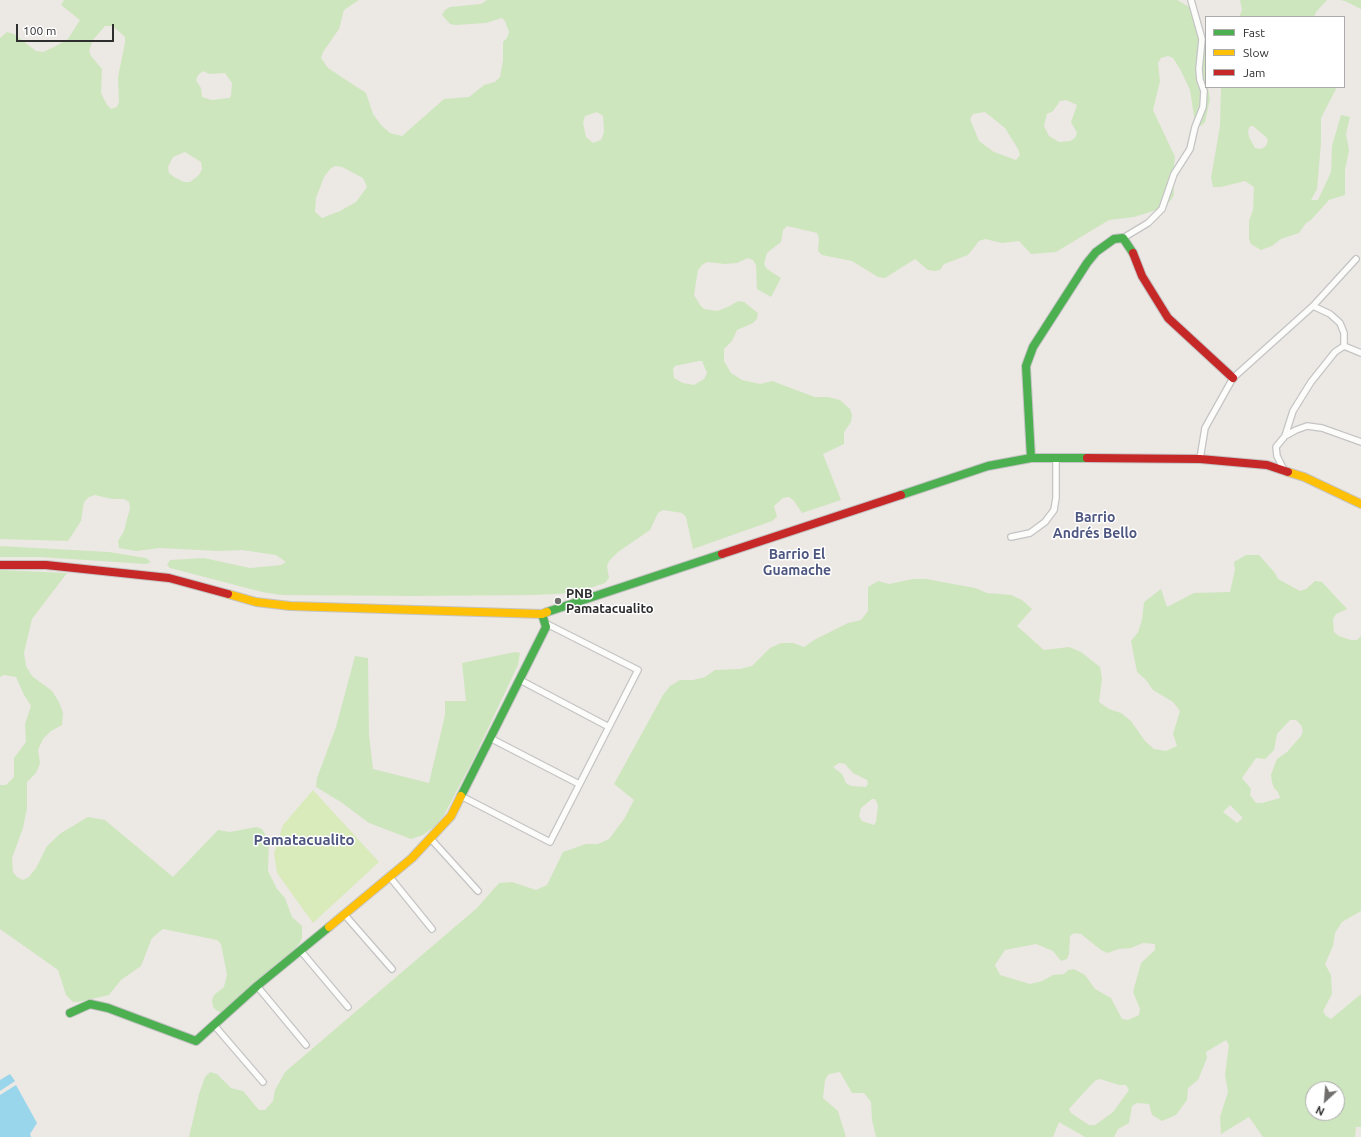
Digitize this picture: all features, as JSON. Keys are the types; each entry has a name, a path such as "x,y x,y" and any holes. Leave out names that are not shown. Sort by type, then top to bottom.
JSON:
{"main road":[{"path":"1032,458 1026,366 1033,347 1086,263 1096,252 1114,239 1123,238 1131,249 1142,276 1168,318 1233,378"},
{"path":"0,565 46,565 169,578 256,602 290,606 542,614 988,466 1032,458 1200,459 1267,464 1304,478 1361,504"},
{"path":"70,1013 90,1004 108,1008 196,1041 257,986 412,858 451,816 546,627 542,614"}],"street":[{"path":"1123,238 1148,223 1162,209 1174,174 1190,149 1195,127 1203,107 1204,91 1200,80 1199,69 1202,39 1191,0"},
{"path":"1200,459 1205,428 1233,378 1313,306 1356,259"},
{"path":"1313,306 1330,314 1340,323 1344,333 1344,346"},
{"path":"1344,346 1361,353"},
{"path":"1284,471 1277,456 1276,447 1285,436 1293,411 1311,382 1335,352 1344,346"},
{"path":"1285,436 1307,426 1322,428 1361,442"},
{"path":"1011,537 1030,533 1045,522 1054,510 1056,498 1056,458"},
{"path":"461,796 550,842 638,670 545,623"},
{"path":"520,680 609,727"},
{"path":"490,738 579,784"},
{"path":"430,838 478,892"},
{"path":"389,876 432,929"},
{"path":"344,914 392,969"},
{"path":"300,950 348,1007"},
{"path":"257,986 306,1045"},
{"path":"214,1025 263,1082"}],"green space":[{"path":"64,0 359,0 344,10 339,29 323,52 321,58 328,68 366,93 373,114 381,125 390,133 402,136 444,99 469,97 484,85 495,82 500,77 503,60 503,42 507,38 509,32 505,21 502,18 486,23 456,25 450,24 442,15 445,10 450,7 481,4 487,0 1177,0 1193,9 1205,41 1205,88 1208,88 1210,99 1205,122 1201,126 1195,123 1190,90 1180,69 1173,58 1168,56 1161,58 1158,63 1160,81 1153,110 1175,157 1173,175 1174,195 1163,208 1134,217 1109,220 1056,252 1031,254 1019,241 1002,243 985,239 979,241 968,255 944,264 940,270 928,270 915,259 885,278 878,277 852,261 822,255 818,251 819,238 817,233 787,226 783,230 781,242 767,253 764,264 767,269 781,278 771,297 757,289 756,265 753,260 748,258 737,263 725,264 707,262 702,265 698,270 694,295 704,309 717,311 738,301 744,302 758,313 757,319 753,323 737,330 732,341 724,349 724,361 731,373 742,380 760,384 772,381 815,397 828,397 840,400 850,409 852,415 851,422 844,432 844,444 823,454 841,500 802,513 794,501 789,497 783,498 774,506 777,517 772,521 693,549 686,517 682,513 663,510 658,513 650,530 618,552 609,561 607,566 609,578 605,583 575,593 533,595 414,596 281,595 262,592 170,568 167,565 170,560 204,558 250,568 281,565 286,562 276,555 242,550 219,551 160,548 136,551 119,548 118,541 124,531 130,508 129,502 124,499 112,499 95,495 89,497 84,502 81,521 68,541 0,539 0,38 7,32 14,34 36,51 43,52 68,39 80,20 61,5","holes":["105,26 111,26 125,37 118,77 119,102 117,107 111,109 107,105 101,93 102,69 91,56 89,51 93,40","203,71 209,74 225,73 232,83 231,96 229,98 212,100 202,97 201,88 196,80 198,75","1066,100 1077,105 1071,122 1077,133 1075,138 1070,141 1059,142 1049,136 1044,126 1047,114 1053,111 1060,101","597,112 603,116 604,132 601,140 593,143 586,137 583,123 585,116","985,112 1005,128 1018,149 1020,155 1016,160 994,152 979,141 970,119 973,114","185,152 201,162 202,169 199,175 190,182 184,182 174,177 169,173 168,167 173,157","335,166 342,167 363,178 367,187 356,202 340,211 322,218 315,212 316,198 324,177 330,169","702,361 707,373 704,379 694,385 683,383 674,378 673,369 675,366"]},
{"path":"1240,0 1327,0 1316,12 1314,16 1239,16 1242,10"},
{"path":"1340,0 1361,0 1361,9 1345,1"},
{"path":"1221,88 1336,88 1321,118 1321,143 1317,189 1311,200 1318,200 1331,172 1332,146 1341,115 1350,117 1346,134 1349,150 1345,170 1345,195 1329,200 1311,220 1306,223 1299,233 1281,239 1272,246 1261,250 1251,244 1249,239 1249,221 1253,210 1254,187 1245,181 1221,187 1213,187 1211,178 1220,126","holes":["1250,126 1253,126 1268,140 1266,146 1261,149 1255,148 1249,137 1248,131"]},
{"path":"0,546 109,552 146,558 151,562 146,564 40,557 0,557"},
{"path":"1246,555 1259,555 1275,573 1278,579 1300,591 1306,589 1315,581 1322,582 1347,609 1336,614 1333,619 1334,632 1339,636 1351,640 1357,640 1361,636 1361,911 1342,922 1335,933 1333,946 1325,964 1331,975 1332,994 1323,1011 1326,1016 1331,1019 1361,994 1361,1127 1356,1127 1355,1137 1263,1137 1249,1117 1221,1134 1220,1117 1228,1092 1225,1075 1229,1045 1226,1040 1206,1052 1207,1058 1198,1080 1188,1088 1187,1100 1176,1115 1162,1121 1152,1115 1149,1104 1137,1103 1132,1106 1129,1123 1118,1129 1114,1137 1085,1137 1059,1122 1053,1137 876,1137 872,1120 871,1102 864,1093 852,1093 840,1072 829,1074 825,1080 823,1098 838,1111 846,1137 189,1137 199,1094 205,1077 210,1072 217,1074 231,1088 243,1091 259,1110 265,1110 273,1101 275,1090 285,1072 477,908 499,883 512,882 536,890 547,885 563,852 586,844 598,844 609,839 624,819 634,800 614,784 663,695 670,686 680,680 693,680 705,677 715,670 740,669 752,666 770,648 781,643 793,643 804,647 814,640 848,623 861,620 868,611 868,587 878,581 889,584 913,579 926,579 975,588 987,593 1011,595 1022,600 1032,609 1017,626 1044,650 1069,647 1081,652 1100,667 1102,679 1099,702 1109,709 1121,713 1131,721 1145,741 1154,749 1166,751 1177,746 1173,734 1180,711 1173,702 1153,690 1146,680 1137,672 1131,641 1138,632 1142,620 1144,602 1161,589 1167,607 1194,593 1230,592 1235,570 1234,562","holes":["1290,720 1296,720 1301,725 1303,731 1301,736 1287,752 1277,759 1271,775 1274,788 1278,792 1280,798 1262,803 1256,803 1250,795 1251,789 1242,778 1256,758 1265,759 1274,750 1277,734","839,763 845,764 853,773 867,780 868,784 866,787 851,786 846,783 842,774 833,767","872,799 875,799 878,805 876,822 874,825 862,821 859,816 861,808","1230,805 1242,817 1242,819 1237,823 1223,812","1074,933 1081,934 1107,953 1119,949 1131,948 1143,943 1155,944 1155,950 1141,963 1133,992 1140,1009 1139,1015 1128,1020 1122,1019 1111,998 1095,989 1085,975 1074,969 1068,970 1064,974 1053,975 1042,981 1030,984 1000,975 995,965 1005,950 1036,944 1053,951 1061,961 1067,959 1069,954 1070,936","1100,1079 1119,1085 1126,1085 1129,1090 1113,1112 1095,1125 1089,1125 1071,1113 1069,1109 1096,1080"]},
{"path":"0,570 67,573 32,619 24,653 26,666 32,676 52,691 59,702 63,713 62,725 51,731 43,739 38,750 40,763 36,773 27,782 27,808 23,828 12,858 13,872 17,877 23,880 29,877 36,868 47,846 61,833 88,817 105,820 173,877 218,830 230,832 256,827 262,829 269,841 268,871 277,889 285,898 292,917 302,926 302,938 300,943 291,953 243,992 235,1003 223,1013 217,1011 213,1007 212,1000 214,995 224,987 227,975 221,944 217,940 163,929 152,938 141,966 121,980 109,995 73,1002 66,995 58,970 0,929 0,785 6,785 14,777 14,758 26,742 25,724 31,706 16,677 4,675 0,677"},
{"path":"515,652 520,653 518,665 473,760 444,815 434,827 423,835 411,839 369,823 341,802 316,787 317,778 336,727 355,656 368,658 369,735 373,769 429,783 445,715 445,701 466,701 462,663"},
{"path":"313,790 379,862 313,923 277,873 274,853 283,825"}],"water":[{"path":"10,1074 15,1081 0,1091 0,1080"},
{"path":"16,1085 37,1123 30,1134 31,1137 0,1137 0,1095"}],"traffic: fast":[{"path":"1031,458 1026,366 1033,347 1087,263 1096,252 1114,239 1123,238 1133,253"},
{"path":"901,495 988,466 1031,458 1087,458"},
{"path":"547,612 722,554"},
{"path":"461,796 546,627 542,614"},
{"path":"70,1013 90,1004 108,1008 196,1041 257,986 329,927"}],"traffic: slow":[{"path":"1288,472 1304,477 1361,504"},
{"path":"228,594 256,602 290,606 542,614 547,612"},
{"path":"329,927 412,858 451,816 461,796"}],"traffic: jam":[{"path":"1133,253 1142,276 1168,318 1233,378"},
{"path":"1087,458 1200,459 1267,465 1288,472"},
{"path":"722,554 901,495"},
{"path":"0,565 46,565 169,578 228,594"}],"place":[{"name":"PNB Pamatacualito","path":"558,601"}],"district":[{"name":"Barrio Andrés Bello","path":"1095,526"},
{"name":"Barrio El Guamache","path":"797,562"},
{"name":"Pamatacualito","path":"304,840"}]}
